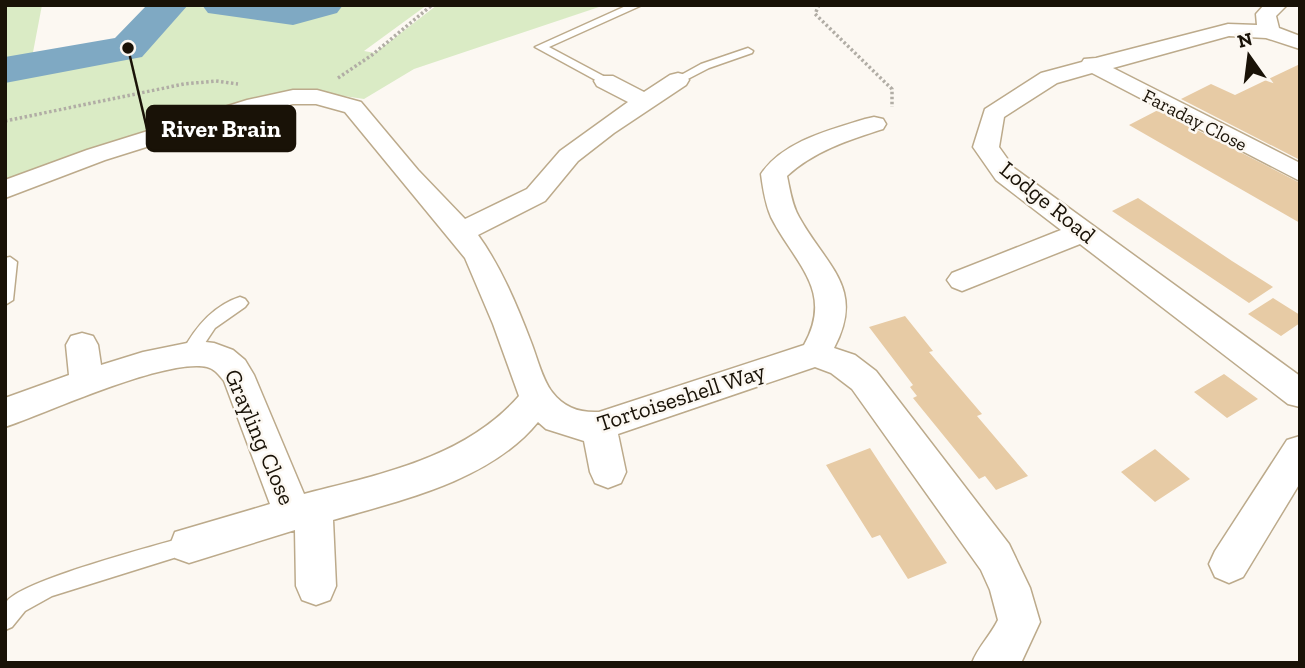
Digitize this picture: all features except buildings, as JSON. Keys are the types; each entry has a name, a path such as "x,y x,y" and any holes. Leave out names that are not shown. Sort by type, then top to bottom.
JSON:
{"street":[{"path":"1269,32 1266,14 1277,5"},
{"name":"Lodge Road","path":"1300,43 1269,32 1228,30 1092,64 1049,78 993,114 986,148 1006,174 1300,394"},
{"name":"Faraday Close","path":"1092,64 1116,79 1300,173"},
{"path":"461,232 536,195 569,156 605,128 678,80"},
{"path":"605,81 645,102"},
{"path":"5,190 96,155 203,120 293,97 317,97 353,107 409,176 461,232 478,256 509,324 537,399"},
{"path":"805,122 827,140"},
{"path":"874,124 827,140 789,159 774,174 784,215 806,253 824,276 832,298 829,333 815,354 843,364 864,380 995,557 1010,588 1019,622 1003,655 993,663"},
{"path":"962,280 1083,232"},
{"path":"82,345 87,384"},
{"name":"Grayling Close","path":"5,413 156,361 189,354 212,354 228,361 238,376 303,511 397,486 452,463 490,443 527,414 537,399"},
{"name":"Tortoiseshell Way","path":"537,399 558,419 586,427 599,426 815,354"},
{"path":"599,426 608,472"},
{"path":"1229,564 1300,451"},
{"path":"189,545 303,511 316,586"}],"lane":[{"path":"605,81 540,47 635,6"},
{"path":"678,80 705,66 748,51"},
{"path":"5,300 10,262"},
{"path":"189,354 203,329 226,310 240,303"},
{"path":"5,620 18,604 48,588 189,545"}],"path":[{"path":"293,97 306,88 336,79 432,5"},
{"path":"818,5 815,14 892,89 892,121 874,124"},
{"path":"5,121 184,84 216,81 240,84"}],"green space":[{"path":"5,5 42,5 30,68 133,48 175,5 295,15 336,5 427,5 364,51 375,53 437,5 605,5 414,69 364,99 317,92 5,183"}],"waterway":[{"path":"5,70 128,48 169,5"},
{"path":"221,5 293,13 324,5"}],"place":[{"name":"River Brain","path":"128,48"}]}
